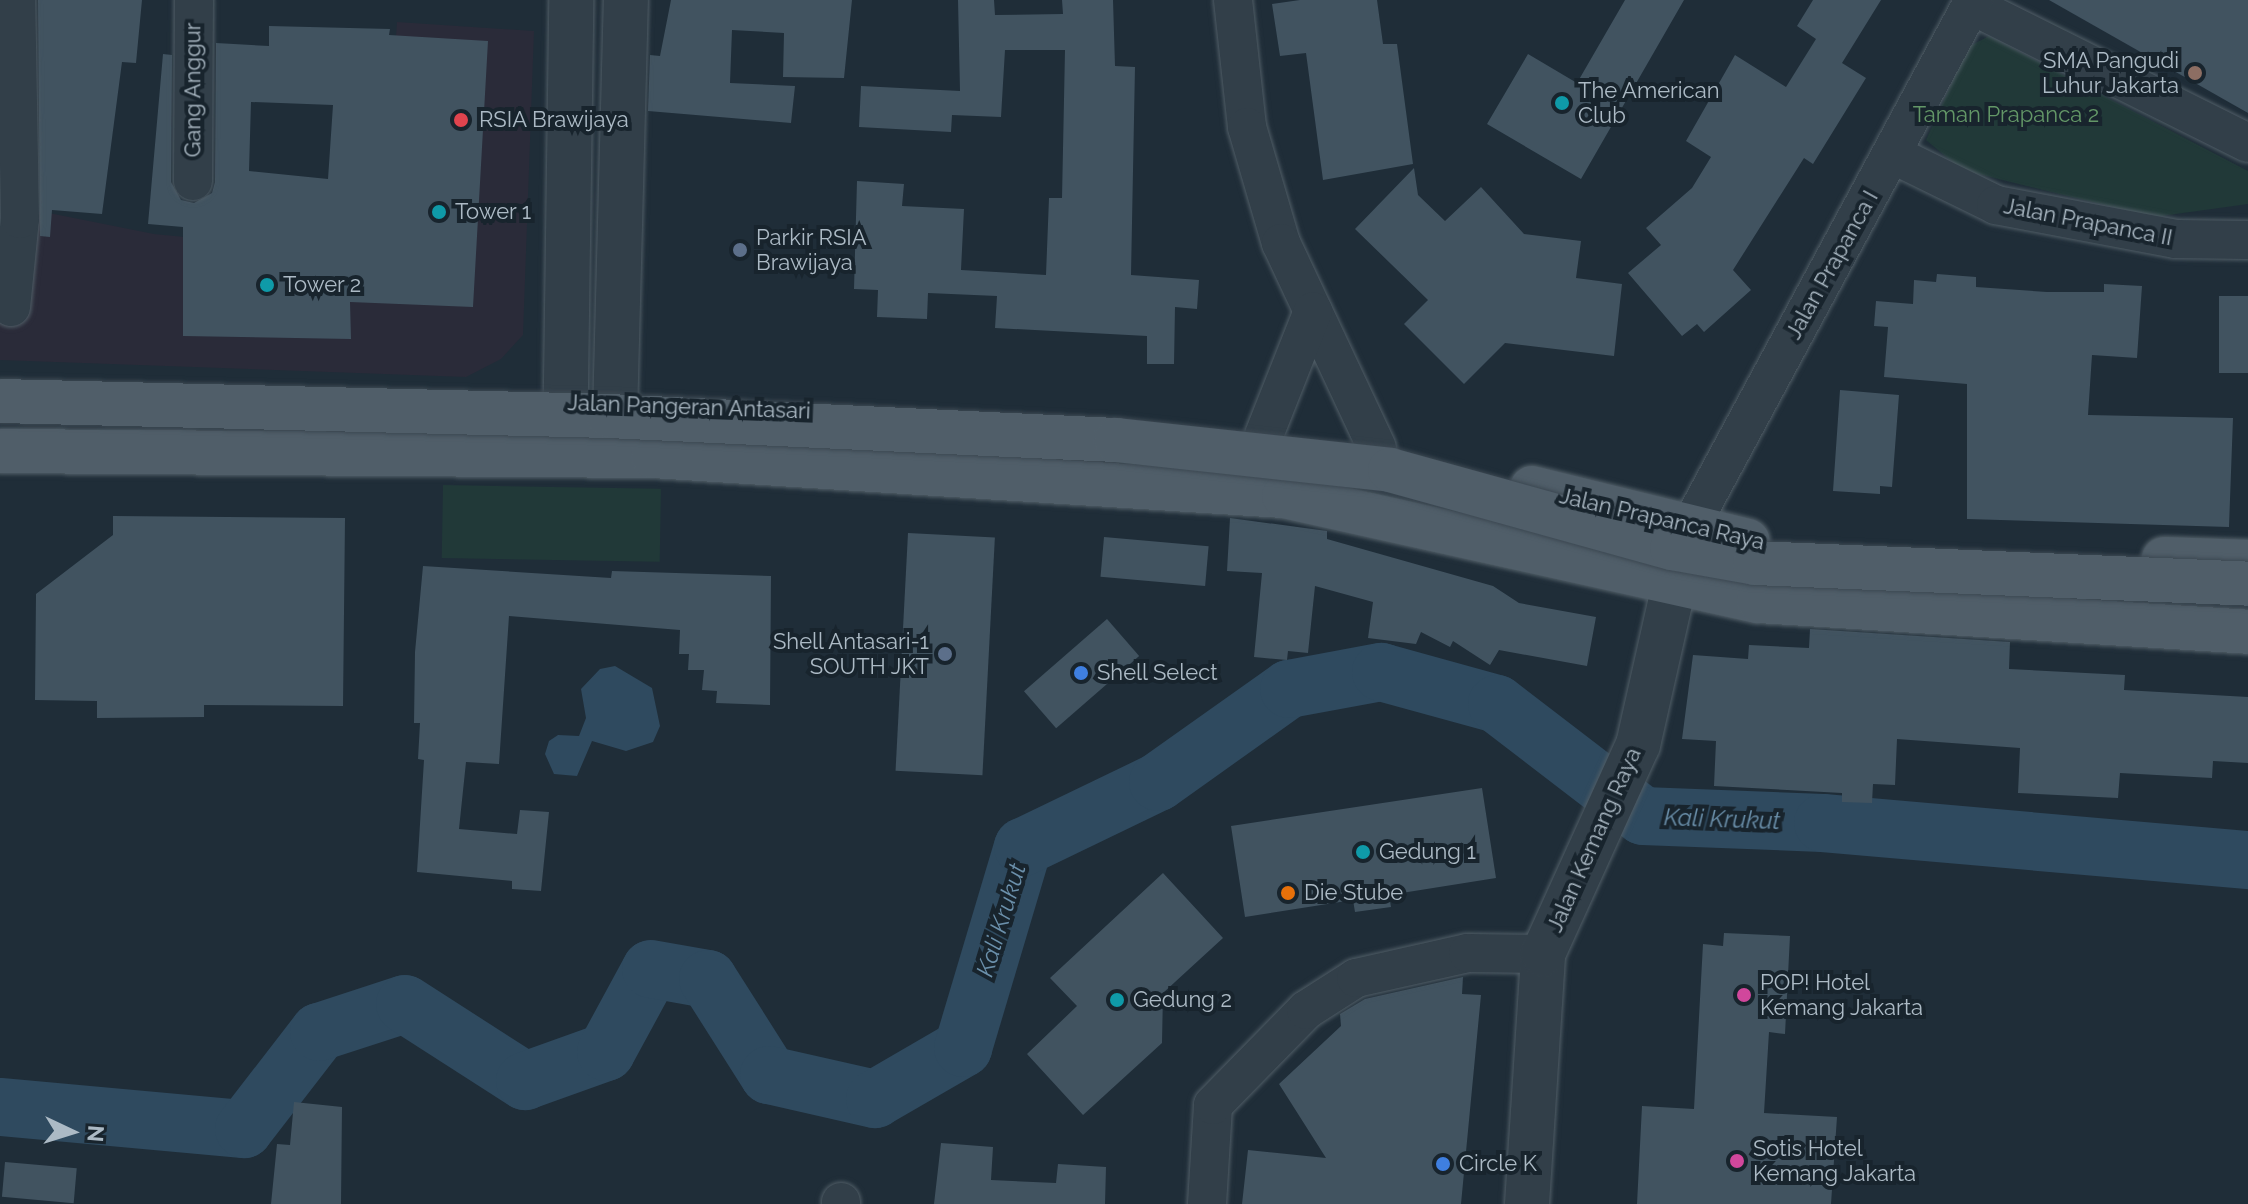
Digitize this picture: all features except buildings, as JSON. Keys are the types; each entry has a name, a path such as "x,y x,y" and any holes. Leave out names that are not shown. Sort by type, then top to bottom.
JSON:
{"main road":[{"name":"Jalan Pangeran Antasari","path":"0,391 616,401 1264,435 1377,448"},
{"path":"0,401 609,416 1116,440 1390,470 1672,548 1755,563 2248,584"},
{"path":"0,431 605,439 1113,459 1395,494 1745,576 2248,608"},
{"name":"Jalan Prapanca Raya","path":"1377,448 1689,529 1766,545 2248,562"},
{"path":"0,451 613,455 1284,496 1669,585 1759,601 2248,632"}],"street":[{"path":"11,307 20,219 16,0"},
{"name":"Gang Anggur","path":"193,181 194,0"},
{"path":"565,454 571,0"},
{"path":"613,455 626,0"},
{"path":"1233,0 1247,127 1281,243 1377,448"},
{"path":"1972,3 2248,143"},
{"name":"Jalan Prapanca I","path":"1689,529 1972,3"},
{"name":"Jalan Prapanca II","path":"1892,154 1996,205 2176,239 2248,240"},
{"path":"1264,435 1313,311"},
{"name":"Jalan Kemang Raya","path":"1527,1204 1543,954 1638,745 1669,585 1689,529"},
{"path":"1207,1204 1213,1105 1306,1010 1370,975 1468,953 1543,954"}],"shaded area":[{"name":"RSIA Brawijaya","path":"397,22 534,31 523,335 501,359 466,377 0,360 0,313 24,208 154,234 380,256"},
{"path":"615,666 652,688 660,726 653,742 626,751 592,741 577,776 554,774 545,754 549,741 558,735 579,736 586,718 581,689 600,669"}],"green space":[{"name":"Taman Prapanca 2","path":"1989,36 2248,171 2248,204 2154,217 1962,170 1926,140 1968,47"},
{"path":"443,485 661,489 660,562 442,558"}],"waterway":[{"name":"Kali Krukut","path":"0,1107 244,1129 319,1032 405,1004 525,1081 606,1052 651,969 708,979 769,1075 875,1099 963,1048 1023,847 1158,782 1289,689 1381,672 1497,704 1643,816 1823,823 2248,860"}],"place":[{"name":"SMA Pangudi Luhur Jakarta","path":"2195,73"},
{"name":"The American Club","path":"1562,103"},
{"name":"RSIA Brawijaya","path":"461,120"},
{"name":"Tower 1","path":"439,212"},
{"name":"Parkir RSIA Brawijaya","path":"740,250"},
{"name":"Tower 2","path":"267,285"},
{"name":"Shell Antasari-1 SOUTH JKT","path":"945,654"},
{"name":"Shell Select","path":"1081,673"},
{"name":"Gedung 1","path":"1363,852"},
{"name":"Die Stube","path":"1288,893"},
{"name":"POP! Hotel Kemang Jakarta","path":"1744,995"},
{"name":"Gedung 2","path":"1117,1000"},
{"name":"Sotis Hotel Kemang Jakarta","path":"1737,1161"},
{"name":"Circle K","path":"1443,1164"}]}
